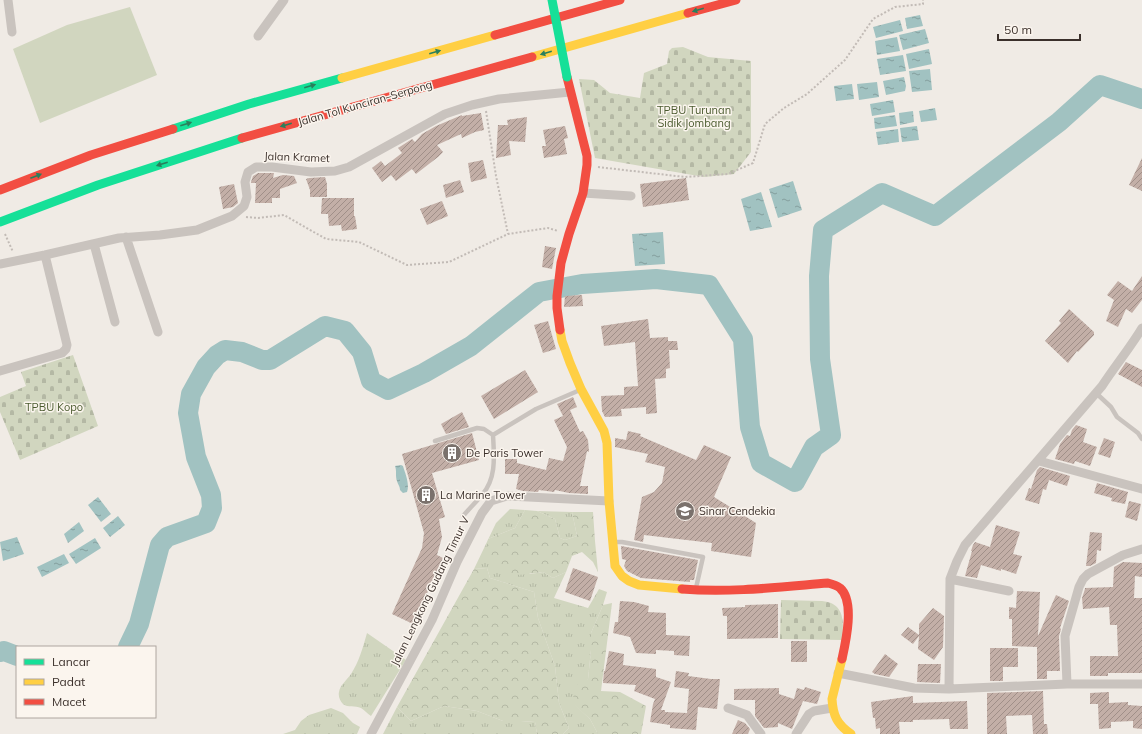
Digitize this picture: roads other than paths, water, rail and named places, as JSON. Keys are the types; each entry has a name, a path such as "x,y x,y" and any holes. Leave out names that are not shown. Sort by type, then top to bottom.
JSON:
{"main road":[{"path":"552,0 570,92 585,148 587,165 583,193 561,263 557,296 559,321 562,340 570,363 581,389 604,430 607,443 609,501 616,566 622,576 639,585 696,590 760,589 828,583 836,585 843,591 847,600 848,614 847,632 832,699 832,708 833,714 838,723 843,729 852,734"},
{"path":"0,190 91,155 249,104 620,0"},
{"name":"Jalan Tol Kunciran–Serpong","path":"0,222 98,185 251,135 736,0"}],"street":[{"path":"8,0 12,32"},
{"path":"258,36 284,0"},
{"name":"Jalan Kramet","path":"0,264 126,237 160,235 197,230 232,216 244,206 247,197 245,182 248,172 256,168 272,167 310,172 335,171 349,167 445,114 472,105 499,99 570,92"},
{"path":"583,193 631,196"},
{"path":"126,237 158,332"},
{"path":"94,244 115,322"},
{"path":"0,371 62,353 67,348 68,345 45,255"},
{"path":"949,689 950,579 965,545 1039,461 1138,344 1142,328"},
{"path":"1039,461 1142,487"},
{"name":"Jalan Lengkong Gudang Timur V","path":"371,734 432,620 457,562 482,513 491,501 507,496 609,501"},
{"path":"1068,684 1065,636 1079,587 1083,579 1088,574 1123,555 1142,549"},
{"path":"950,579 1009,591"},
{"path":"838,673 914,688 949,689 1068,684 1142,684"},
{"path":"728,708 747,715 761,734"},
{"path":"796,734 809,714 814,711 832,708"}],"lane":[{"path":"494,434 536,409 581,389"},
{"path":"1096,393 1111,407 1117,417 1138,433 1142,439"},
{"path":"435,442 477,428 484,429 494,434"},
{"path":"463,516 484,494 491,480 494,465 494,434"},
{"path":"613,542 622,542 703,557 696,590"}],"water":[{"path":"920,15 923,26 907,29 905,18"},
{"path":"900,20 903,31 876,38 873,27"},
{"path":"925,29 929,43 903,50 899,35"},
{"path":"897,37 900,51 877,55 875,41"},
{"path":"929,49 932,64 909,69 906,54"},
{"path":"903,55 906,71 880,75 877,59"},
{"path":"930,69 932,90 912,92 909,71"},
{"path":"904,77 906,86 905,91 886,95 883,81"},
{"path":"877,82 879,97 859,100 857,84"},
{"path":"852,84 854,99 836,101 834,86"},
{"path":"893,100 895,112 872,116 870,104"},
{"path":"935,108 937,120 921,122 919,111"},
{"path":"913,111 914,122 900,125 899,113"},
{"path":"895,115 897,126 875,129 874,118"},
{"path":"917,126 919,140 902,142 900,128"},
{"path":"898,129 899,142 878,145 876,132"},
{"path":"793,181 802,210 778,218 769,189"},
{"path":"761,192 772,227 750,231 741,199"},
{"path":"663,232 665,264 635,266 632,234"},
{"path":"395,466 403,466 408,486 407,492 403,493 400,490 396,479"},
{"path":"98,497 111,514 101,522 88,505"},
{"path":"118,516 125,525 110,537 103,528"},
{"path":"79,522 84,531 68,543 64,534"},
{"path":"17,537 24,554 3,561 0,542"},
{"path":"95,538 101,548 76,564 69,554"},
{"path":"64,554 69,563 42,577 37,567"}],"waterway":[{"path":"128,646 139,624 160,545 167,537 206,523 212,508 211,495 196,457 188,413 191,394 206,367 217,355 225,350 242,352 262,360 270,360 325,326 345,331 362,352 371,381 388,390 424,373 471,346 539,292 582,284 656,279 709,285 743,339 750,427 761,463 795,482 814,447 831,435 820,359 819,276 823,230 882,193 935,216 1059,122 1100,85 1142,99"},
{"path":"0,652 4,651 16,656"}],"place":[{"name":"De Paris Tower","path":"452,453"},
{"name":"La Marine Tower","path":"426,495"},
{"name":"Sinar Cendekia","path":"685,511"}],"park label":[{"name":"TPBU Turunan Sidik Jombang","path":"694,116"},
{"name":"TPBU Kopo","path":"54,407"}]}
